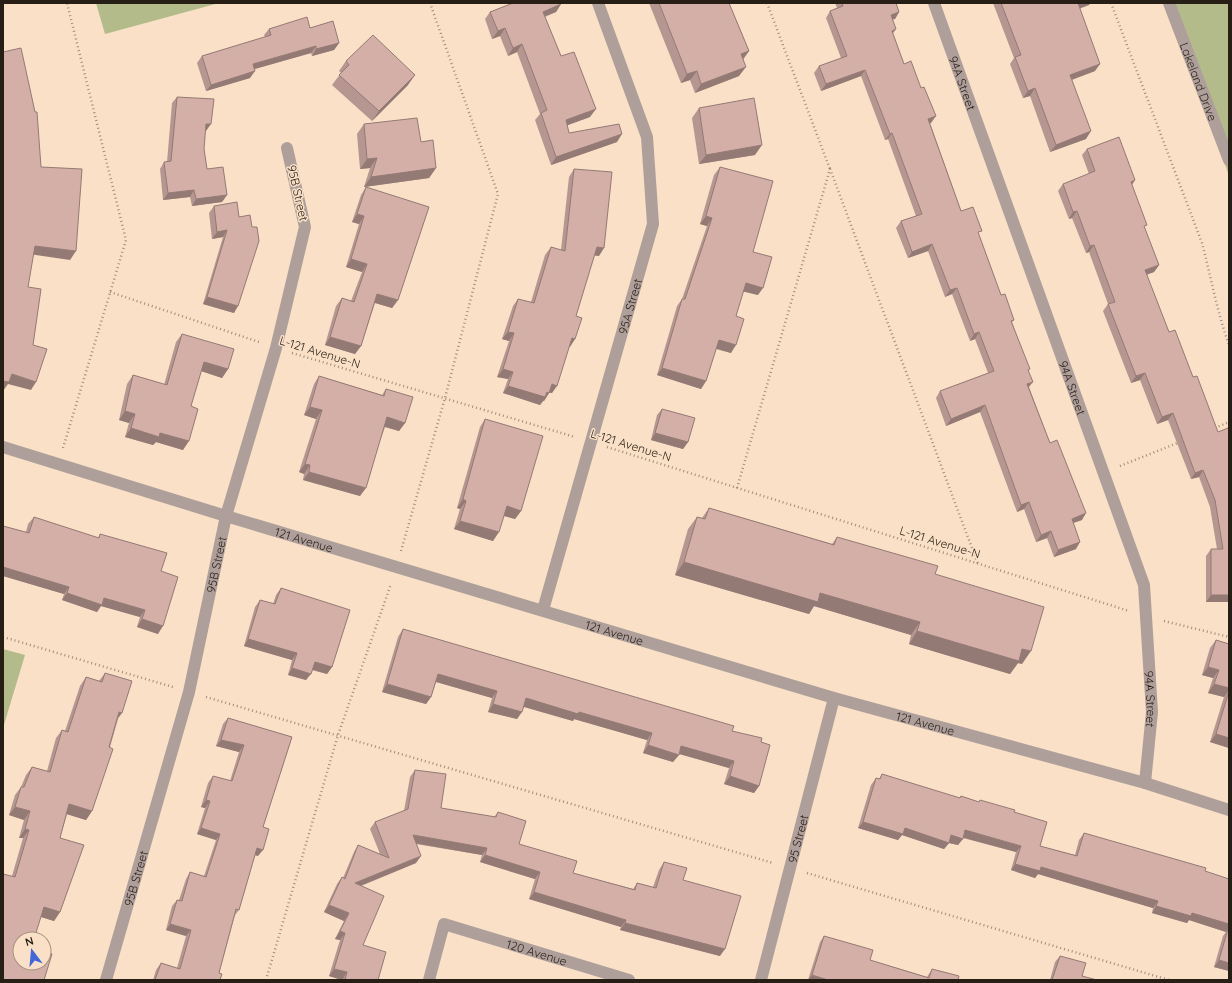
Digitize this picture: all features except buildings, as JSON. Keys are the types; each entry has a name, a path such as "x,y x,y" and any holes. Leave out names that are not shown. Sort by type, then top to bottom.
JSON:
{"street":[{"name":"95A Street","path":"544,610 653,224 648,137 598,3"},
{"name":"94A Street","path":"934,3 1144,585 1152,712 1144,783"},
{"name":"Lakeland Drive","path":"1169,3 1229,160"},
{"name":"95B Street","path":"106,980 189,692 226,516 276,348 305,227 288,148"},
{"name":"121 Avenue","path":"3,447 226,516 834,698 1144,783 1229,810"},
{"name":"95 Street","path":"760,980 834,698"},
{"name":"120 Avenue","path":"429,980 444,924 629,980"}],"path":[{"path":"58,464 126,240 67,3"},
{"path":"266,980 338,735 397,566 446,398 498,194 430,3"},
{"path":"767,3 978,564"},
{"path":"1111,3 1202,243 1211,276 1216,304 1229,345"},
{"path":"737,488 830,169"},
{"name":"L-121 Avenue-N","path":"110,292 276,348 592,442 1146,616 1229,637"},
{"path":"1214,428 1229,422"},
{"path":"1104,473 1185,440"},
{"path":"3,637 1169,980"}],"green space":[{"path":"96,3 219,3 105,34"},
{"path":"1171,3 1229,3 1229,176"},
{"path":"3,649 25,655 3,728"}]}
